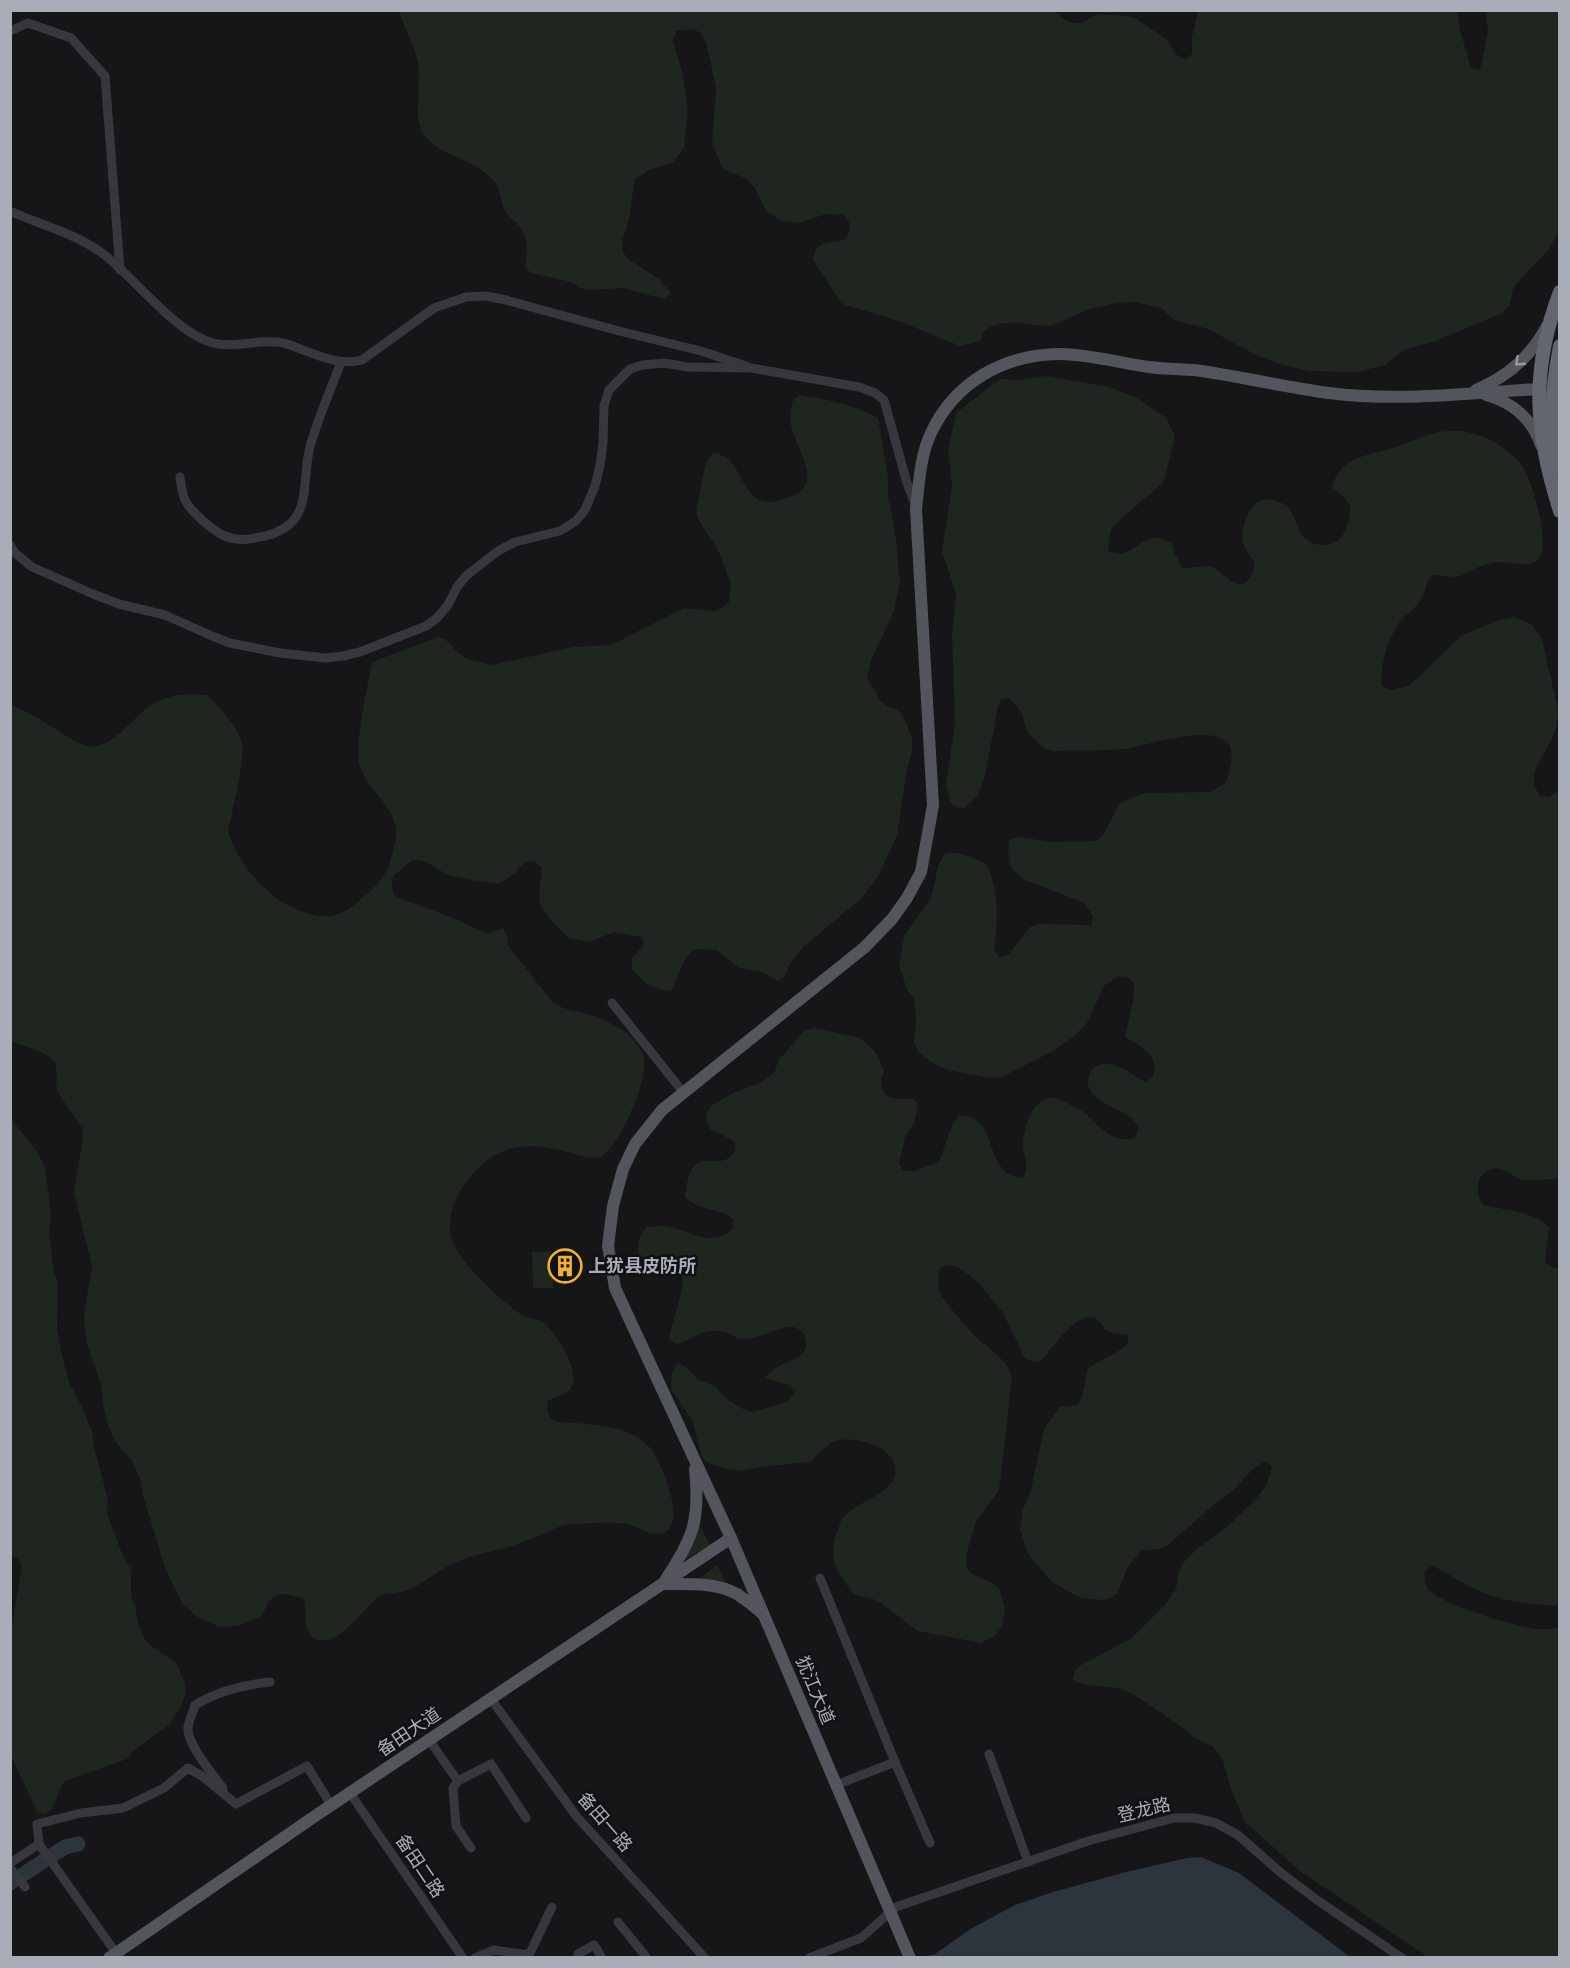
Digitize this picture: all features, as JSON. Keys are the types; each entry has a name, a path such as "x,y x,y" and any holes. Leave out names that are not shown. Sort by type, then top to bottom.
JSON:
{"highway":[{"path":"1559,293 1546,340 1552,420 1559,470"},
{"path":"1560,346 1550,389 1543,450 1560,511"}],"main road":[{"path":"1467,393 1497,380 1523,359 1545,329 1559,293"},
{"name":"犹江大道","path":"903,1933 836,1785 731,1538 615,1288 608,1246 623,1169 635,1144 662,1110 865,947 892,919 921,872 933,804 916,509 921,468 930,434 962,388 985,372 1018,359 1058,354 1092,357 1148,367 1195,370 1330,393 1426,397 1550,389"},
{"path":"1467,393 1492,397 1515,409 1535,431 1543,450"},
{"path":"1559,470 1560,441"},
{"path":"662,1584 691,1538 697,1518 694,1458"},
{"name":"备田大道","path":"112,1955 331,1805 731,1538"},
{"path":"662,1584 690,1584 735,1593 763,1614"},
{"path":"903,1933 910,1958"},
{"path":"903,1933 919,1958"}],"street":[{"path":"10,31 28,23 71,38 105,75 120,270"},
{"path":"10,211 86,243 102,253 183,327 210,342 221,344 267,341 352,363 362,360 434,308 466,297 486,297 506,300 701,351 751,368 859,387 875,393 884,400 916,509"},
{"path":"180,477 185,500 198,515 223,535 237,541 273,534 290,526 298,516 310,445 341,362"},
{"path":"10,545 15,553 32,567 93,594 119,604 165,615 230,642 280,653 326,658 360,652 426,626 437,618 467,575 498,551 515,542 560,531 576,521 585,510 595,486 603,443 604,406 609,390 630,369 642,365 665,363 687,367 751,368"},
{"path":"612,1003 683,1092"},
{"path":"820,1578 930,1843"},
{"path":"270,1682 241,1686 207,1698 195,1705 188,1730 190,1739 206,1766 236,1804 307,1767 331,1805"},
{"name":"备田一路","path":"491,1699 577,1817 705,1958"},
{"path":"429,1740 458,1781"},
{"path":"989,1754 1028,1862"},
{"path":"836,1785 895,1762"},
{"path":"471,1848 456,1826 453,1788 458,1781 491,1764 526,1818"},
{"path":"112,1955 56,1865 39,1844 37,1824 81,1813 123,1808 164,1788 188,1768 232,1799"},
{"name":"备田二路","path":"350,1793 463,1958"},
{"name":"登龙路","path":"893,1909 1110,1835 1174,1818 1195,1818 1216,1823 1238,1835 1280,1872 1402,1958"},
{"path":"25,1887 10,1865 39,1844"},
{"path":"475,1958 494,1950 529,1955 552,1907"},
{"path":"809,1958 861,1938 893,1909"},
{"path":"618,1922 647,1958"},
{"path":"579,1958 578,1954 594,1945 602,1958"}],"shaded area":[{"path":"399,11 1055,11 1065,20 1073,23 1082,23 1097,14 1135,18 1166,39 1177,55 1185,60 1192,54 1192,37 1198,11 1457,11 1471,68 1480,70 1488,32 1486,11 1559,11 1559,230 1549,249 1513,289 1509,306 1502,313 1433,342 1406,349 1385,365 1357,372 1310,371 1283,365 1258,356 1208,329 1174,320 1161,308 1135,302 1090,309 1053,325 1043,326 1016,322 998,324 983,333 980,341 960,346 899,321 842,304 813,260 817,248 821,245 846,239 850,226 846,218 843,215 826,214 799,223 782,221 766,211 755,188 747,179 723,169 712,144 716,88 706,42 701,33 693,29 676,31 673,40 683,75 688,111 684,148 673,162 649,170 635,179 629,219 622,242 623,252 628,259 659,279 671,293 664,299 623,288 588,290 579,288 571,282 531,273 525,267 527,252 523,231 508,216 493,180 477,167 439,148 424,135 418,113 418,63"},
{"path":"1046,376 1109,387 1135,397 1166,418 1175,436 1164,481 1115,524 1110,532 1108,550 1125,553 1146,540 1162,539 1172,544 1174,553 1183,568 1211,566 1241,585 1251,576 1255,563 1242,539 1247,516 1254,505 1264,499 1284,504 1290,510 1307,540 1318,545 1334,543 1345,531 1350,509 1347,501 1332,487 1341,470 1362,456 1444,431 1468,432 1493,441 1511,454 1524,469 1532,488 1542,530 1542,554 1538,560 1530,564 1492,563 1456,577 1432,575 1421,600 1401,620 1393,634 1383,661 1381,679 1382,686 1391,690 1409,686 1461,636 1496,621 1514,617 1531,624 1542,639 1558,710 1555,732 1534,774 1534,781 1541,796 1549,797 1559,790 1559,1178 1526,1180 1498,1168 1487,1171 1482,1176 1478,1192 1483,1205 1527,1214 1549,1227 1545,1262 1559,1269 1559,1606 1506,1600 1486,1594 1432,1566 1425,1571 1424,1578 1428,1589 1448,1602 1463,1608 1526,1627 1559,1628 1559,1957 1428,1957 1300,1871 1245,1822 1231,1789 1223,1761 1213,1747 1193,1737 1185,1729 1124,1690 1085,1685 1073,1680 1075,1671 1081,1665 1132,1638 1165,1605 1176,1589 1179,1571 1184,1562 1197,1549 1228,1526 1255,1500 1267,1484 1272,1467 1265,1461 1251,1471 1233,1491 1218,1501 1167,1546 1141,1551 1127,1568 1118,1593 1110,1598 1102,1600 1083,1598 1051,1581 1028,1554 1020,1529 1044,1429 1060,1407 1078,1405 1088,1368 1128,1344 1128,1335 1110,1332 1097,1319 1088,1317 1074,1324 1041,1361 1033,1362 1025,1358 1003,1313 979,1283 958,1267 949,1265 940,1268 938,1282 941,1295 973,1334 1003,1361 1012,1379 999,1490 976,1521 966,1556 966,1565 970,1573 994,1584 1000,1590 1005,1609 1002,1626 996,1635 981,1643 918,1631 881,1603 854,1595 839,1573 833,1551 842,1519 887,1488 895,1475 895,1466 885,1452 868,1443 840,1440 828,1445 811,1462 741,1471 723,1468 706,1462 701,1454 692,1420 671,1389 672,1372 678,1363 686,1367 698,1380 715,1386 728,1400 753,1412 781,1404 789,1400 794,1392 789,1385 764,1378 779,1366 803,1353 806,1340 799,1329 790,1327 742,1339 726,1332 710,1331 676,1344 669,1339 682,1290 682,1274 639,1260 638,1246 641,1234 647,1227 666,1226 709,1238 717,1238 733,1228 733,1219 727,1215 696,1205 685,1197 688,1178 693,1167 699,1162 722,1161 729,1158 736,1150 734,1141 710,1129 706,1121 707,1112 712,1105 735,1092 761,1083 775,1071 778,1061 803,1032 813,1028 858,1037 878,1056 884,1071 881,1079 882,1089 888,1097 914,1099 918,1106 914,1123 905,1137 899,1164 904,1171 914,1171 939,1162 953,1123 959,1116 972,1117 981,1124 1001,1167 1010,1175 1023,1178 1026,1165 1023,1146 1026,1126 1036,1107 1048,1098 1057,1099 1081,1110 1111,1136 1135,1138 1138,1129 1136,1123 1123,1112 1097,1098 1091,1092 1088,1084 1092,1070 1107,1064 1127,1071 1145,1082 1153,1077 1154,1062 1148,1052 1125,1037 1133,1002 1134,983 1127,977 1118,976 1104,986 1087,1023 1073,1037 1051,1052 1002,1077 993,1078 947,1070 931,1062 918,1051 914,1043 915,1005 913,997 907,990 899,964 904,936 931,898 939,863 945,854 961,854 986,864 996,895 994,950 999,957 1008,955 1030,927 1038,924 1091,925 1093,916 1083,902 1024,880 1011,868 1009,840 1022,837 1049,842 1097,841 1103,835 1120,803 1145,793 1210,792 1226,783 1229,772 1231,749 1224,740 1214,736 1189,736 1114,750 1053,751 1044,748 1026,729 1021,712 1009,698 1001,699 998,707 984,780 977,797 964,808 955,807 950,801 946,783 955,724 952,634 956,594 942,551 952,486 948,449 956,413 1000,379 1018,380"},
{"path":"800,395 850,406 878,418 895,532 900,582 894,611 871,660 867,678 880,700 903,715 912,739 912,748 897,835 878,877 862,898 803,947 788,967 785,976 778,981 763,972 739,968 717,950 699,949 691,952 685,959 671,991 658,989 648,984 632,968 632,958 644,945 641,937 614,932 589,942 569,938 551,920 540,904 542,868 535,862 526,861 514,874 499,884 452,876 420,860 413,860 393,876 392,886 395,896 458,920 487,934 503,928 508,945 552,1002 567,1009 594,1016 620,1028 642,1052 644,1064 638,1093 625,1125 609,1150 595,1158 536,1146 507,1150 494,1156 470,1177 459,1193 451,1214 450,1231 455,1246 471,1269 493,1292 515,1310 545,1324 556,1336 566,1353 573,1372 573,1381 571,1388 564,1394 548,1401 547,1410 550,1418 559,1422 615,1428 630,1433 646,1444 656,1456 670,1492 673,1505 671,1526 665,1532 655,1534 621,1523 558,1527 511,1546 464,1559 412,1588 380,1596 349,1627 324,1641 311,1636 308,1631 303,1598 285,1594 276,1595 269,1601 262,1616 238,1626 220,1627 196,1616 182,1603 166,1570 143,1496 140,1478 132,1461 115,1441 108,1425 101,1385 86,1341 84,1314 92,1267 74,1192 83,1137 82,1128 57,1091 56,1063 41,1052 11,1042 11,705 41,720 76,742 96,746 122,732 144,710 158,701 179,695 208,695 233,724 242,744 240,774 228,831 241,859 260,883 288,905 320,916 339,914 353,906 380,881 390,863 396,837 396,828 388,808 368,782 359,763 360,730 372,662 438,637 446,640 467,659 492,665 573,647 611,645 684,608 712,611 721,609 729,602 731,584 718,550 698,519 696,510 706,462 713,453 729,460 748,490 761,501 772,502 797,494 805,486 807,476 806,465 790,419 793,400"},
{"path":"11,1119 36,1150 45,1167 51,1215 49,1234 54,1273 58,1282 57,1329 62,1356 69,1382 93,1434 93,1444 107,1496 108,1516 131,1570 131,1597 138,1623 146,1642 177,1664 186,1691 181,1707 169,1725 133,1751 127,1759 65,1781 53,1807 45,1815 37,1811 11,1756 11,1630 22,1566 17,1558 10,1555"},
{"path":"551,1251 553,1288 533,1288 532,1252"},
{"path":"698,1522 710,1545 683,1561"},
{"path":"717,1565 728,1587 695,1582"},
{"path":"1201,1857 1239,1873 1350,1957 921,1957 935,1954 972,1928 1015,1905 1126,1872"}],"waterway":[{"path":"10,1883 65,1847 78,1844"}],"place":[{"name":"上犹县皮防所","path":"565,1266"}]}
